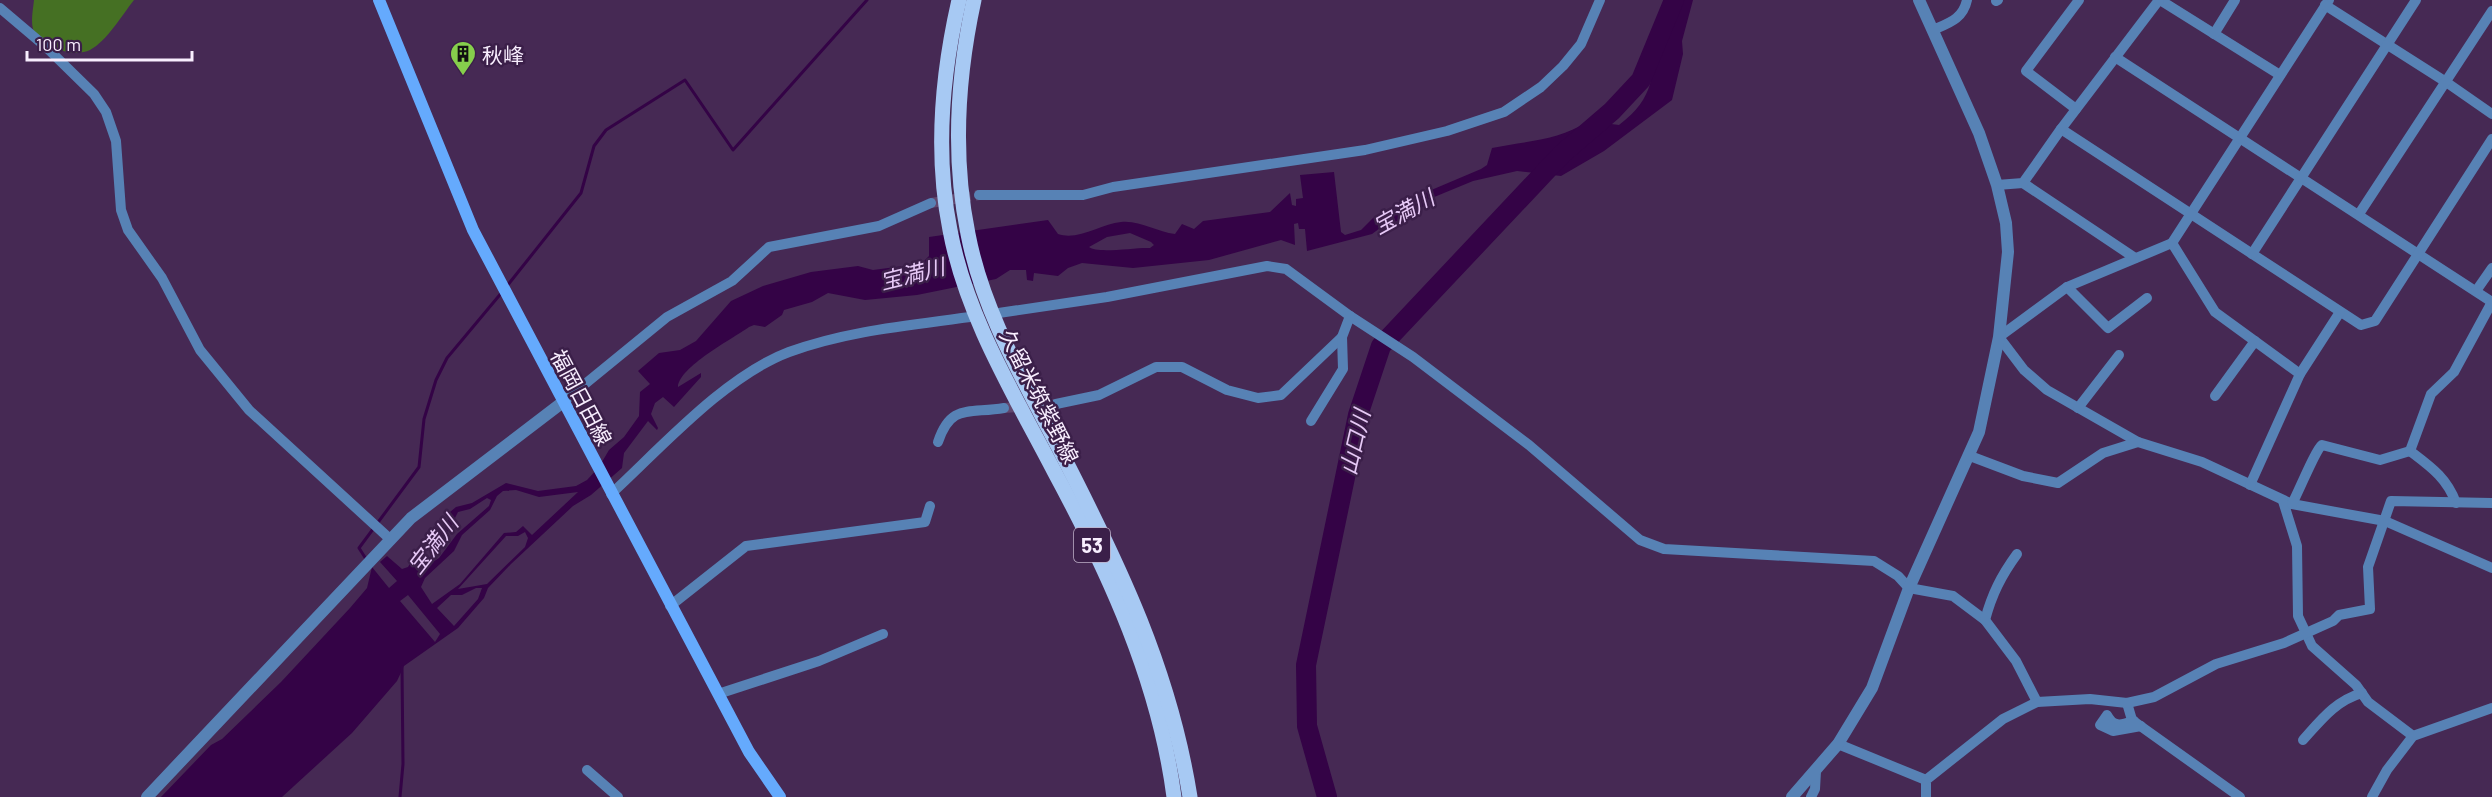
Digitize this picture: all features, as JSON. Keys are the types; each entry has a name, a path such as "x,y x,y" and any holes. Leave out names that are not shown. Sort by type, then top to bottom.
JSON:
{"main road":[{"name":"福岡日田線","path":"380,0 473,230 748,752 780,797"},
{"name":"久留米筑紫野線","path":"959,0 949,46 943,129 951,237 983,311 1112,554 1142,621 1162,672 1190,797"},
{"name":"久留米筑紫野線","path":"974,0 963,50 957,132 959,178 983,311 1000,369 1077,513 1130,628 1146,677 1174,797"}],"street":[{"path":"979,195 1083,195 1113,188 1365,150 1447,131 1504,112 1541,87 1581,44 1599,0"},
{"path":"1792,797 1838,744 1872,688 1909,588 1979,432 1999,336 2008,252 2006,223 1997,184 1979,133 1919,0"},
{"path":"1933,30 1958,18 1965,10 1967,0"},
{"path":"2076,108 2026,71 2079,0"},
{"path":"2023,183 2076,108 2160,0 2280,75"},
{"path":"2214,34 2235,0"},
{"path":"2252,254 2416,0"},
{"path":"1999,336 2067,287 2172,243 2327,3 2492,114"},
{"path":"0,8 94,94 106,112 116,141 121,210 128,230 162,279 200,350 249,410 390,539"},
{"path":"2358,214 2492,11"},
{"path":"2115,57 2420,253 2492,302 2454,372 2431,394 2410,451"},
{"path":"2061,129 2361,325 2374,321 2492,139"},
{"path":"1997,184 2023,183 2136,258"},
{"path":"147,797 390,539 429,504 566,406 667,317 732,281 769,247 879,226 931,203"},
{"path":"2172,243 2216,312 2300,374"},
{"path":"610,491 717,396 753,371 787,353 846,335 983,311 1107,297 1267,266 1286,269 1352,317 1413,357 1529,445 1640,540 1664,549 1874,561 1899,576 1909,588 1953,596 1985,620 2016,661 2037,702"},
{"path":"2476,291 2492,268"},
{"path":"2067,287 2108,328 2146,298"},
{"path":"2250,485 2300,374 2340,312"},
{"path":"1056,404 1098,395 1156,367 1182,367 1227,390 1258,398 1281,395 1342,337 1352,317"},
{"path":"1999,336 2024,370 2047,390 2138,442 2202,462 2287,502 2385,521 2492,568"},
{"path":"1311,421 1343,369 1342,337"},
{"path":"2215,396 2255,341"},
{"path":"2078,408 2119,355"},
{"path":"938,442 944,425 953,415 1004,408"},
{"path":"1970,456 2023,476 2058,483 2103,453 2138,442"},
{"path":"2287,502 2306,478 2317,448 2322,446 2380,460 2410,451"},
{"path":"2410,451 2450,485 2456,503"},
{"path":"1926,780 2003,719 2037,702 2090,699 2127,703 2154,697 2216,664 2284,643 2333,621 2339,615 2370,609 2368,567 2391,501 2492,503"},
{"path":"2287,502 2297,546 2298,616 2312,646 2342,671 2368,702 2413,736"},
{"path":"670,606 746,546 925,522 930,506"},
{"path":"1985,620 1996,586 2017,554"},
{"path":"718,694 819,661 883,634"},
{"path":"2303,740 2332,707 2344,698 2362,693"},
{"path":"2127,703 2138,724 2240,797"},
{"path":"2372,797 2387,770 2413,736 2492,708"},
{"path":"1838,744 1926,780"},
{"path":"587,770 618,797"},
{"path":"1811,797 1815,789 1816,771"},
{"path":"1926,780 1926,797"}],"green space":[{"path":"34,0 134,0 96,46 77,53 62,51 37,37 32,24"}],"water":[{"name":"宝満川","path":"1665,0 1693,0 1682,41 1683,54 1672,100 1604,151 1561,176 1517,171 1473,181 1427,200 1417,215 1384,225 1372,234 1307,251 1305,229 1299,229 1298,223 1294,224 1295,245 1281,240 1209,260 1133,268 1082,263 1068,268 1058,276 1034,273 1033,281 1027,280 1026,270 1010,270 996,279 917,295 865,300 828,293 812,302 784,310 782,315 765,327 754,325 749,327 696,362 687,371 678,387 701,373 701,377 674,407 663,397 655,403 651,414 657,430 648,421 624,453 622,468 591,495 573,506 511,564 488,588 484,598 458,628 404,666 397,681 352,733 282,797 161,797 211,745 222,739 281,682 350,608 367,588 372,567 389,588 397,581 380,562 387,556 402,569 408,567 416,553 447,526 450,512 456,507 472,503 506,483 538,491 576,486 587,480 599,467 609,450 624,437 639,416 640,392 650,384 638,371 659,353 680,350 696,341 731,301 763,286 811,272 858,266 873,270 924,261 929,256 929,237 1048,220 1058,234 1066,236 1121,222 1142,224 1175,234 1182,224 1194,229 1203,221 1270,212 1290,193 1292,205 1296,206 1296,199 1303,198 1300,175 1334,172 1341,232 1345,235 1361,230 1373,218 1404,207 1429,191 1481,169 1487,165 1492,148 1565,133 1588,121 1619,125 1640,105 1646,95 1653,73 1658,28","holes":["1130,233 1154,245 1150,248 1108,250 1089,247 1107,237","516,490 539,497 578,492 532,535 523,526 516,532 504,533 460,584 432,604 421,587 425,578 454,551 462,535 490,510 497,496 503,491","487,498 491,500 489,506 457,534 439,558 422,569 416,566 421,554 449,530 458,512 470,509","525,532 528,538 525,547 487,584 458,589 506,536 518,536","476,588 482,588 478,599 454,626 437,608 451,595 462,595","408,595 440,634 435,642 400,601"]}],"waterway":[{"path":"507,286 581,193 594,146 606,130 685,80 733,150 867,0"},
{"name":"山口川","path":"1327,797 1307,726 1306,665 1358,415 1381,346 1562,154 1612,111 1641,80 1674,0"},
{"path":"366,559 359,548 419,467 424,419 436,380 447,358 503,291"},
{"path":"400,797 403,764 402,667"}],"tunnel":[{"path":"931,203 979,195"},
{"path":"1004,408 1056,404"}],"place":[{"name":"秋峰","path":"463,77"}]}
